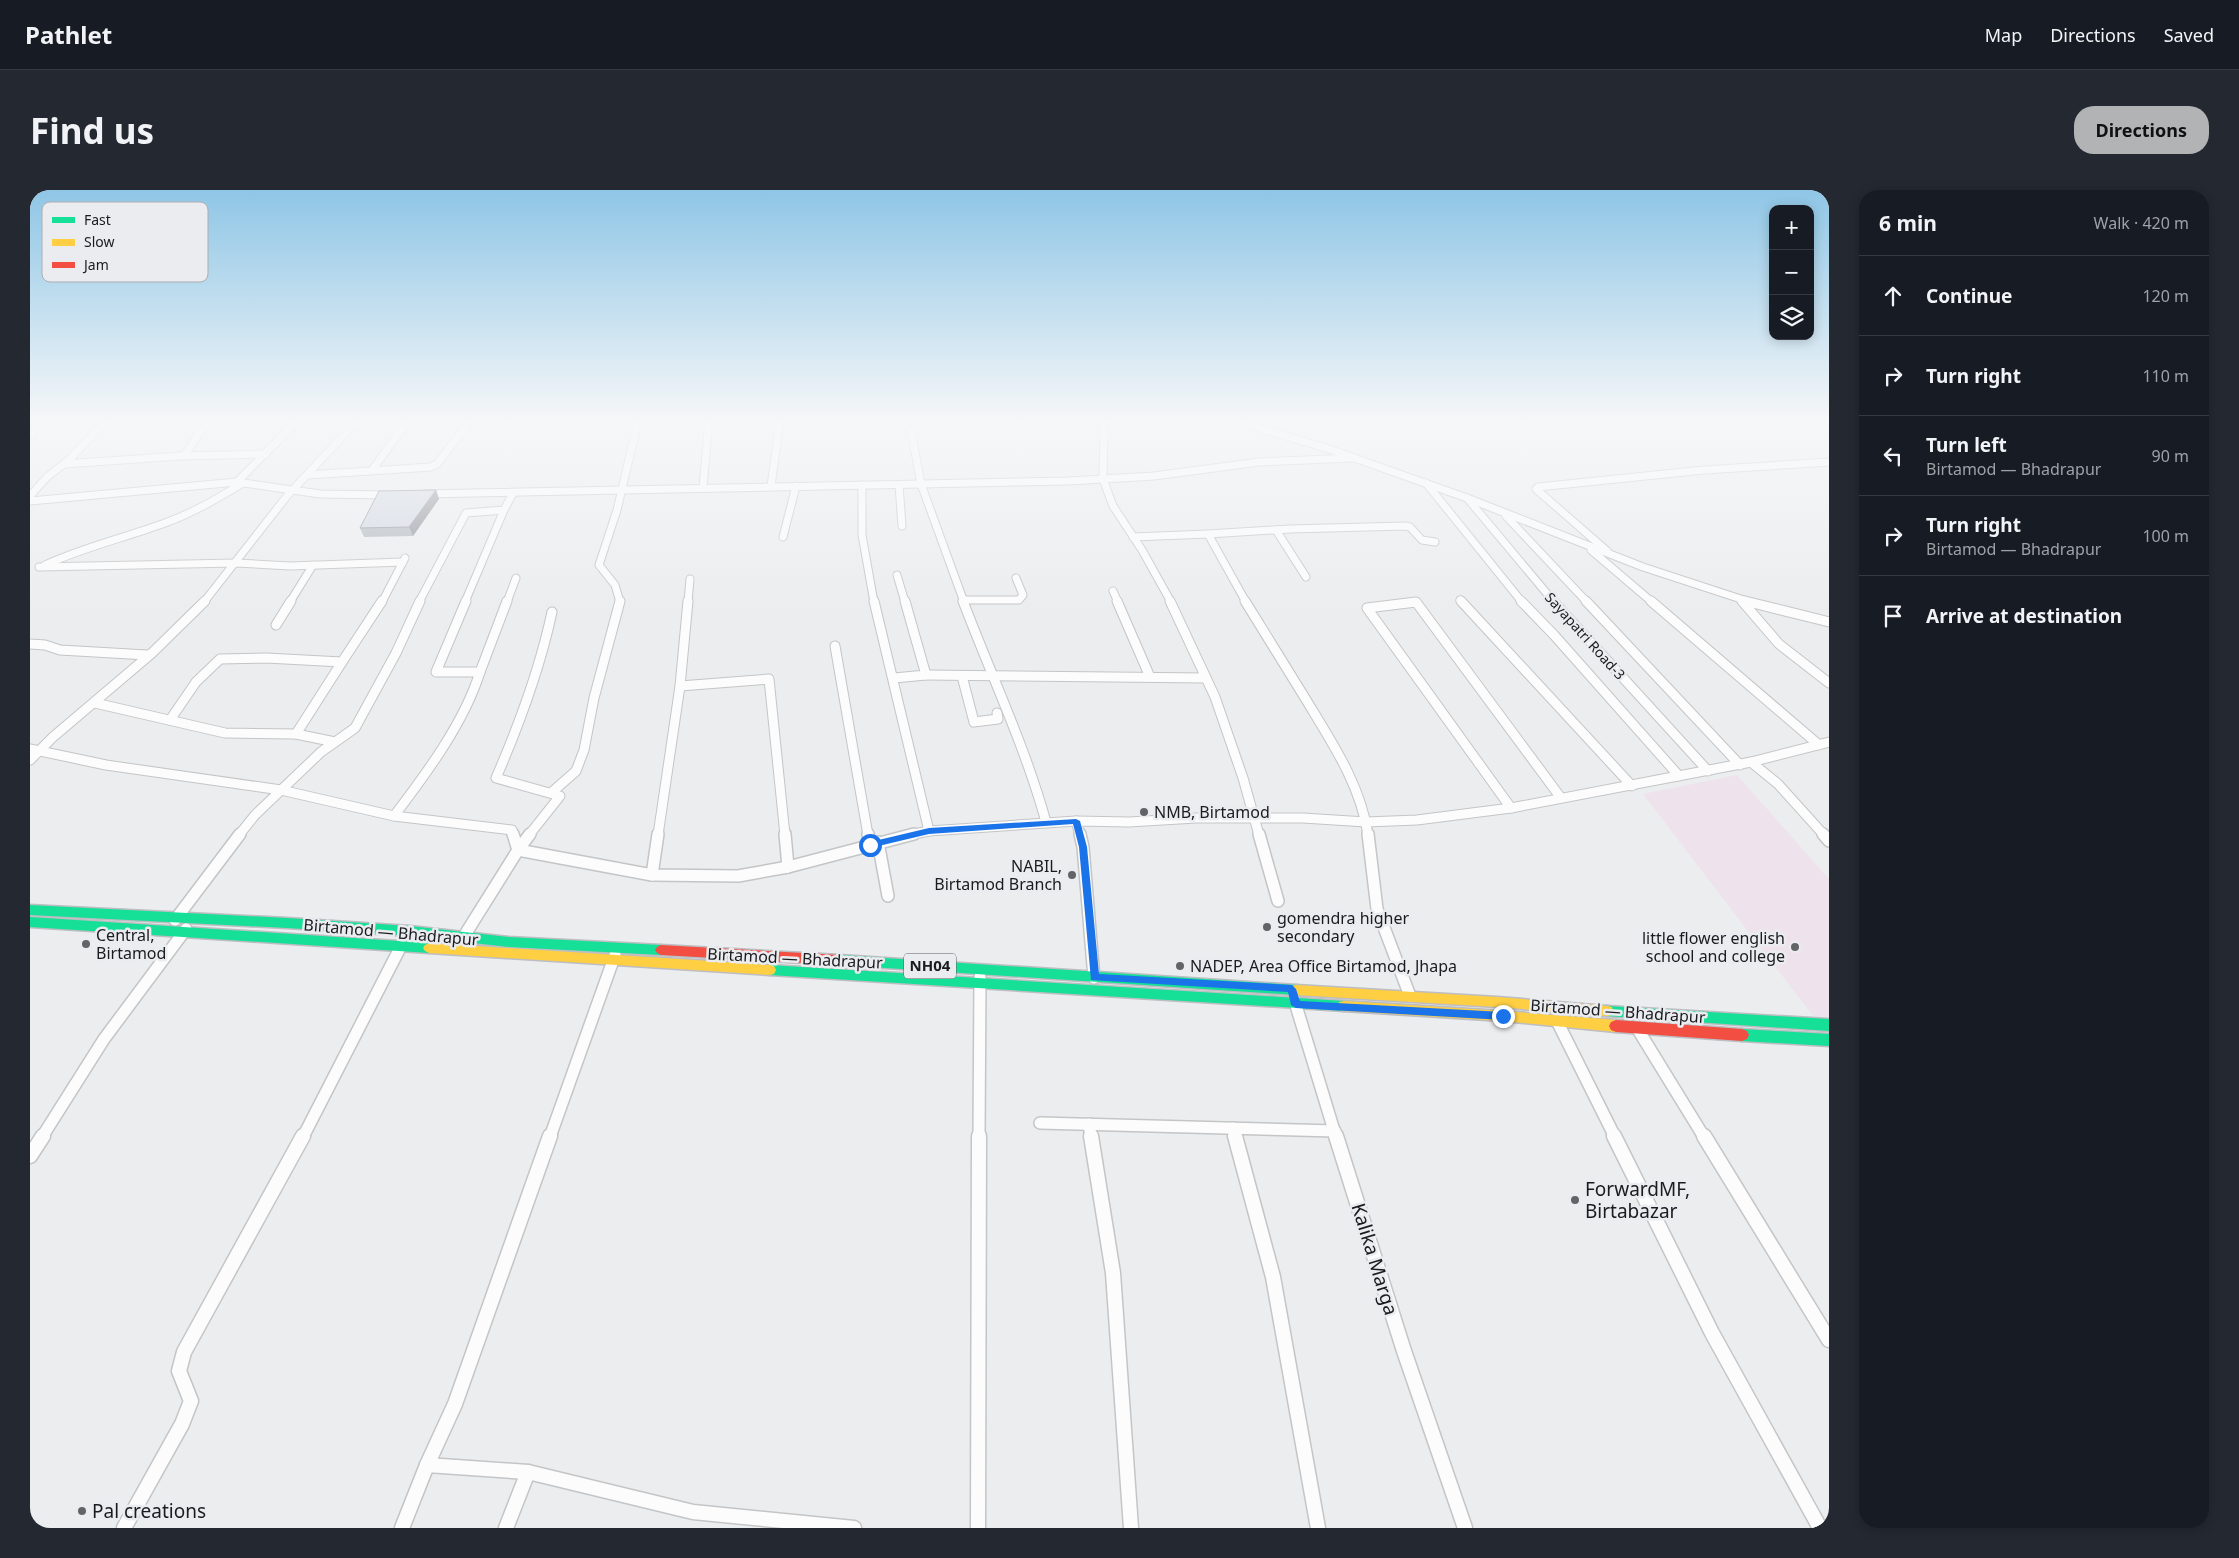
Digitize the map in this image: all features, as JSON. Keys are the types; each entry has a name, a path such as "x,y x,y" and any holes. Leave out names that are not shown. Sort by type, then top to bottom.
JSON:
{"main road":[{"name":"Birtamod — Bhadrapur","path":"30,910 410,931 616,955 980,983 1829,1040"},
{"name":"Birtamod — Bhadrapur","path":"30,922 455,950 980,968 1094,978 1410,996 1829,1025"}],"street":[{"path":"30,496 41,483"},
{"path":"30,501 224,483"},
{"path":"238,483 203,508 165,523 75,551 39,567 236,563 313,565 404,560 378,609 296,734"},
{"path":"248,483 320,494 402,494"},
{"path":"32,754 95,703 148,655 205,599 300,483"},
{"path":"551,793 576,771 584,750 594,698 620,602 616,585 599,565 618,510 624,483"},
{"path":"412,494 946,483"},
{"path":"1104,483 1113,506 1159,579 1206,678 1228,732 1278,901"},
{"path":"1426,483 1524,605 1554,635 1679,776"},
{"path":"1427,483 1611,555 1741,600 1829,622"},
{"path":"1565,483 1538,486 1536,489 1611,555"},
{"path":"921,484 992,677 1005,702 1037,789 1046,822"},
{"path":"899,485 902,526"},
{"path":"783,537 796,486"},
{"path":"862,486 863,540 872,594 920,782 929,831"},
{"path":"480,672 440,674 436,670 494,540 504,510 513,492"},
{"name":"Sayapatri Road-3","path":"1467,498 1553,601 1708,771"},
{"path":"168,931 256,815 321,752 355,728 396,653 424,592 466,513 472,511 504,510"},
{"path":"1504,513 1740,765"},
{"path":"1133,537 1405,526 1422,540 1435,542"},
{"path":"1276,530 1306,577"},
{"path":"1208,534 1229,575 1334,745 1351,778 1366,822 1377,909 1410,996"},
{"path":"1585,545 1819,744"},
{"path":"276,625 313,565"},
{"path":"897,575 926,675"},
{"path":"394,816 450,735 477,682 516,578"},
{"path":"963,600 1019,600 1023,595 1016,578"},
{"path":"652,875 680,686 690,579"},
{"path":"1113,591 1150,677"},
{"path":"1460,600 1632,786"},
{"path":"1741,600 1779,644 1829,683"},
{"path":"1511,808 1367,608 1416,602 1561,798"},
{"path":"455,950 518,850 560,796 496,778 512,742 547,635 552,612"},
{"path":"30,644 45,645 60,650 148,655"},
{"path":"835,646 874,844 888,896"},
{"path":"170,720 196,682 220,659 266,658 342,662"},
{"path":"894,678 926,675 1206,678"},
{"path":"962,676 974,722 998,719 997,713"},
{"path":"680,686 769,679 788,867"},
{"path":"95,703 121,707 224,732 296,734 335,742"},
{"path":"518,850 652,875 738,876 788,867 929,831 1076,821 1255,818 1366,822 1417,820 1511,808 1632,786 1740,765 1829,742"},
{"path":"32,754 281,790 394,816 512,830 518,850"},
{"path":"1751,762 1778,784 1829,841"},
{"path":"1076,821 1083,847 1094,978"},
{"path":"30,1156 104,1039 194,918"},
{"path":"124,1528 182,1424 191,1401 179,1371 184,1352 303,1138 401,946"},
{"path":"402,1528 454,1404 616,955"},
{"path":"978,1528 980,968"},
{"name":"Kalika Marga","path":"1292,989 1324,1100 1404,1351 1465,1528"},
{"path":"1557,1021 1712,1333 1820,1528"},
{"path":"1637,1028 1829,1340"},
{"path":"1040,1123 1335,1131"},
{"path":"1089,1124 1113,1273 1131,1528"},
{"path":"1233,1128 1273,1277 1318,1528"},
{"path":"427,1465 528,1472 693,1512 854,1528"},
{"path":"506,1528 528,1472"}],"shaded area":[{"name":"little flower english school and college","path":"1737,775 1829,879 1829,1017 1813,1016 1643,794"}],"building":[{"path":"436,490 409,527 360,528 379,491"}],"traffic: fast":[{"path":"30,910 287,923 410,931 509,942 661,950"},
{"path":"30,922 429,948"},
{"path":"840,960 1296,990"},
{"path":"770,970 1344,1006"},
{"path":"1607,1011 1829,1025"},
{"path":"1742,1035 1829,1040"}],"traffic: slow":[{"path":"429,948 770,970"},
{"path":"1296,990 1497,1002 1607,1011"},
{"path":"1344,1006 1503,1016 1616,1026"}],"traffic: jam":[{"path":"661,950 840,960"},
{"path":"1616,1026 1742,1035"}],"place":[{"name":"NMB, Birtamod","path":"1144,812"},
{"name":"NABIL, Birtamod Branch","path":"1072,875"},
{"name":"gomendra higher secondary","path":"1267,927"},
{"name":"Central, Birtamod","path":"86,944"},
{"name":"little flower english school and college","path":"1795,947"},
{"name":"NADEP, Area Office Birtamod, Jhapa","path":"1180,966"},
{"name":"ForwardMF, Birtabazar","path":"1575,1200"},
{"name":"Pal creations","path":"82,1511"}],"route":[{"path":"870,845 929,831 1076,821 1083,847 1094,978 1292,989 1296,1005 1503,1016"}]}
